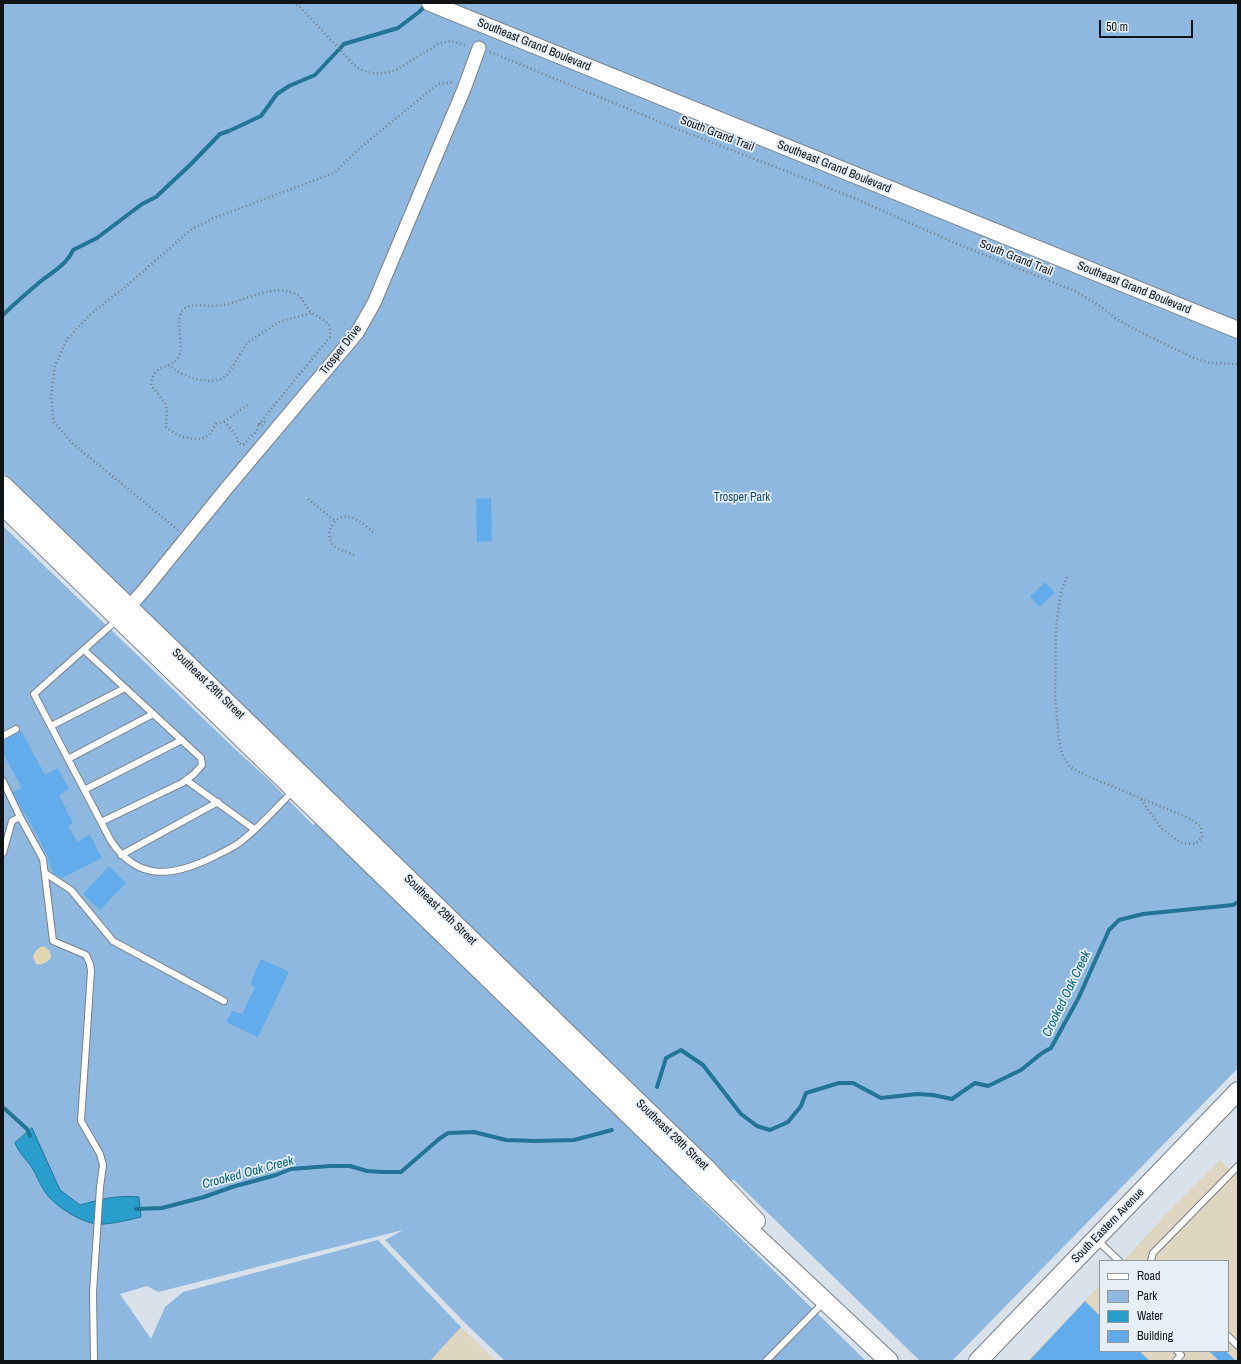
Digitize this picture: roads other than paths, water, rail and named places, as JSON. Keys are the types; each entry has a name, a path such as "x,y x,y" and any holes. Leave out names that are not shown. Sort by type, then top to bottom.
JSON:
{"main road":[{"name":"Southeast 29th Street","path":"3,485 124,612 300,784 697,1181 889,1361"},
{"name":"Southeast 29th Street","path":"3,506 124,612"},
{"name":"Southeast 29th Street","path":"300,784 707,1169 869,1342"},
{"name":"South Eastern Avenue","path":"978,1361 1095,1239 1233,1099"}],"street":[{"name":"Southeast Grand Boulevard","path":"434,4 1238,330"},
{"name":"Trosper Drive","path":"124,612 146,589 357,333 374,303 467,81 479,48"}],"lane":[{"path":"124,612 34,694 111,841 121,855 134,865 146,870 171,872 199,864 239,843 300,784"},
{"path":"84,650 182,740 200,758 202,765 186,780 101,822"},
{"path":"51,726 125,688"},
{"path":"68,759 153,714"},
{"path":"3,736 16,729"},
{"path":"84,790 182,740"},
{"path":"186,780 254,829"},
{"path":"3,781 43,860 53,941 86,955 90,964 91,971 81,1121 100,1154 103,1165 100,1187 93,1292 94,1361"},
{"path":"121,855 218,802"},
{"path":"3,853 12,821 20,817"},
{"path":"45,873 71,890 113,941 224,1001"},
{"path":"1151,1260 1153,1253 1238,1166"},
{"path":"1095,1239 1118,1260"},
{"path":"766,1361 825,1301"},
{"path":"1229,1337 1238,1346"},
{"path":"1176,1361 1181,1355 1178,1352"}],"water":[{"path":"32,1128 60,1190 80,1205 109,1198 139,1197 141,1217 113,1223 97,1224 82,1220 67,1212 55,1203 44,1191 31,1166 20,1153 15,1143"}],"waterway":[{"path":"3,315 36,285 63,264 73,250 97,238 142,204 156,197 220,134 261,116 277,94 289,86 315,75 344,44 398,28 426,5"},
{"name":"Crooked Oak Creek","path":"657,1087 666,1058 681,1050 703,1065 741,1114 757,1126 770,1130 788,1122 801,1106 806,1093 839,1083 853,1083 881,1098 917,1094 933,1095 952,1099 975,1083 988,1086 1021,1070 1042,1053 1051,1048 1078,999 1109,930 1119,920 1143,914 1233,905 1238,902"},
{"name":"Crooked Oak Creek","path":"3,1108 27,1129 30,1136"},
{"name":"Crooked Oak Creek","path":"136,1209 162,1208 204,1197 291,1169 350,1166 367,1171 401,1172 448,1133 474,1132 506,1140 535,1141 574,1140 612,1130"}],"park label":[{"name":"Trosper Park","path":"742,498"}]}
